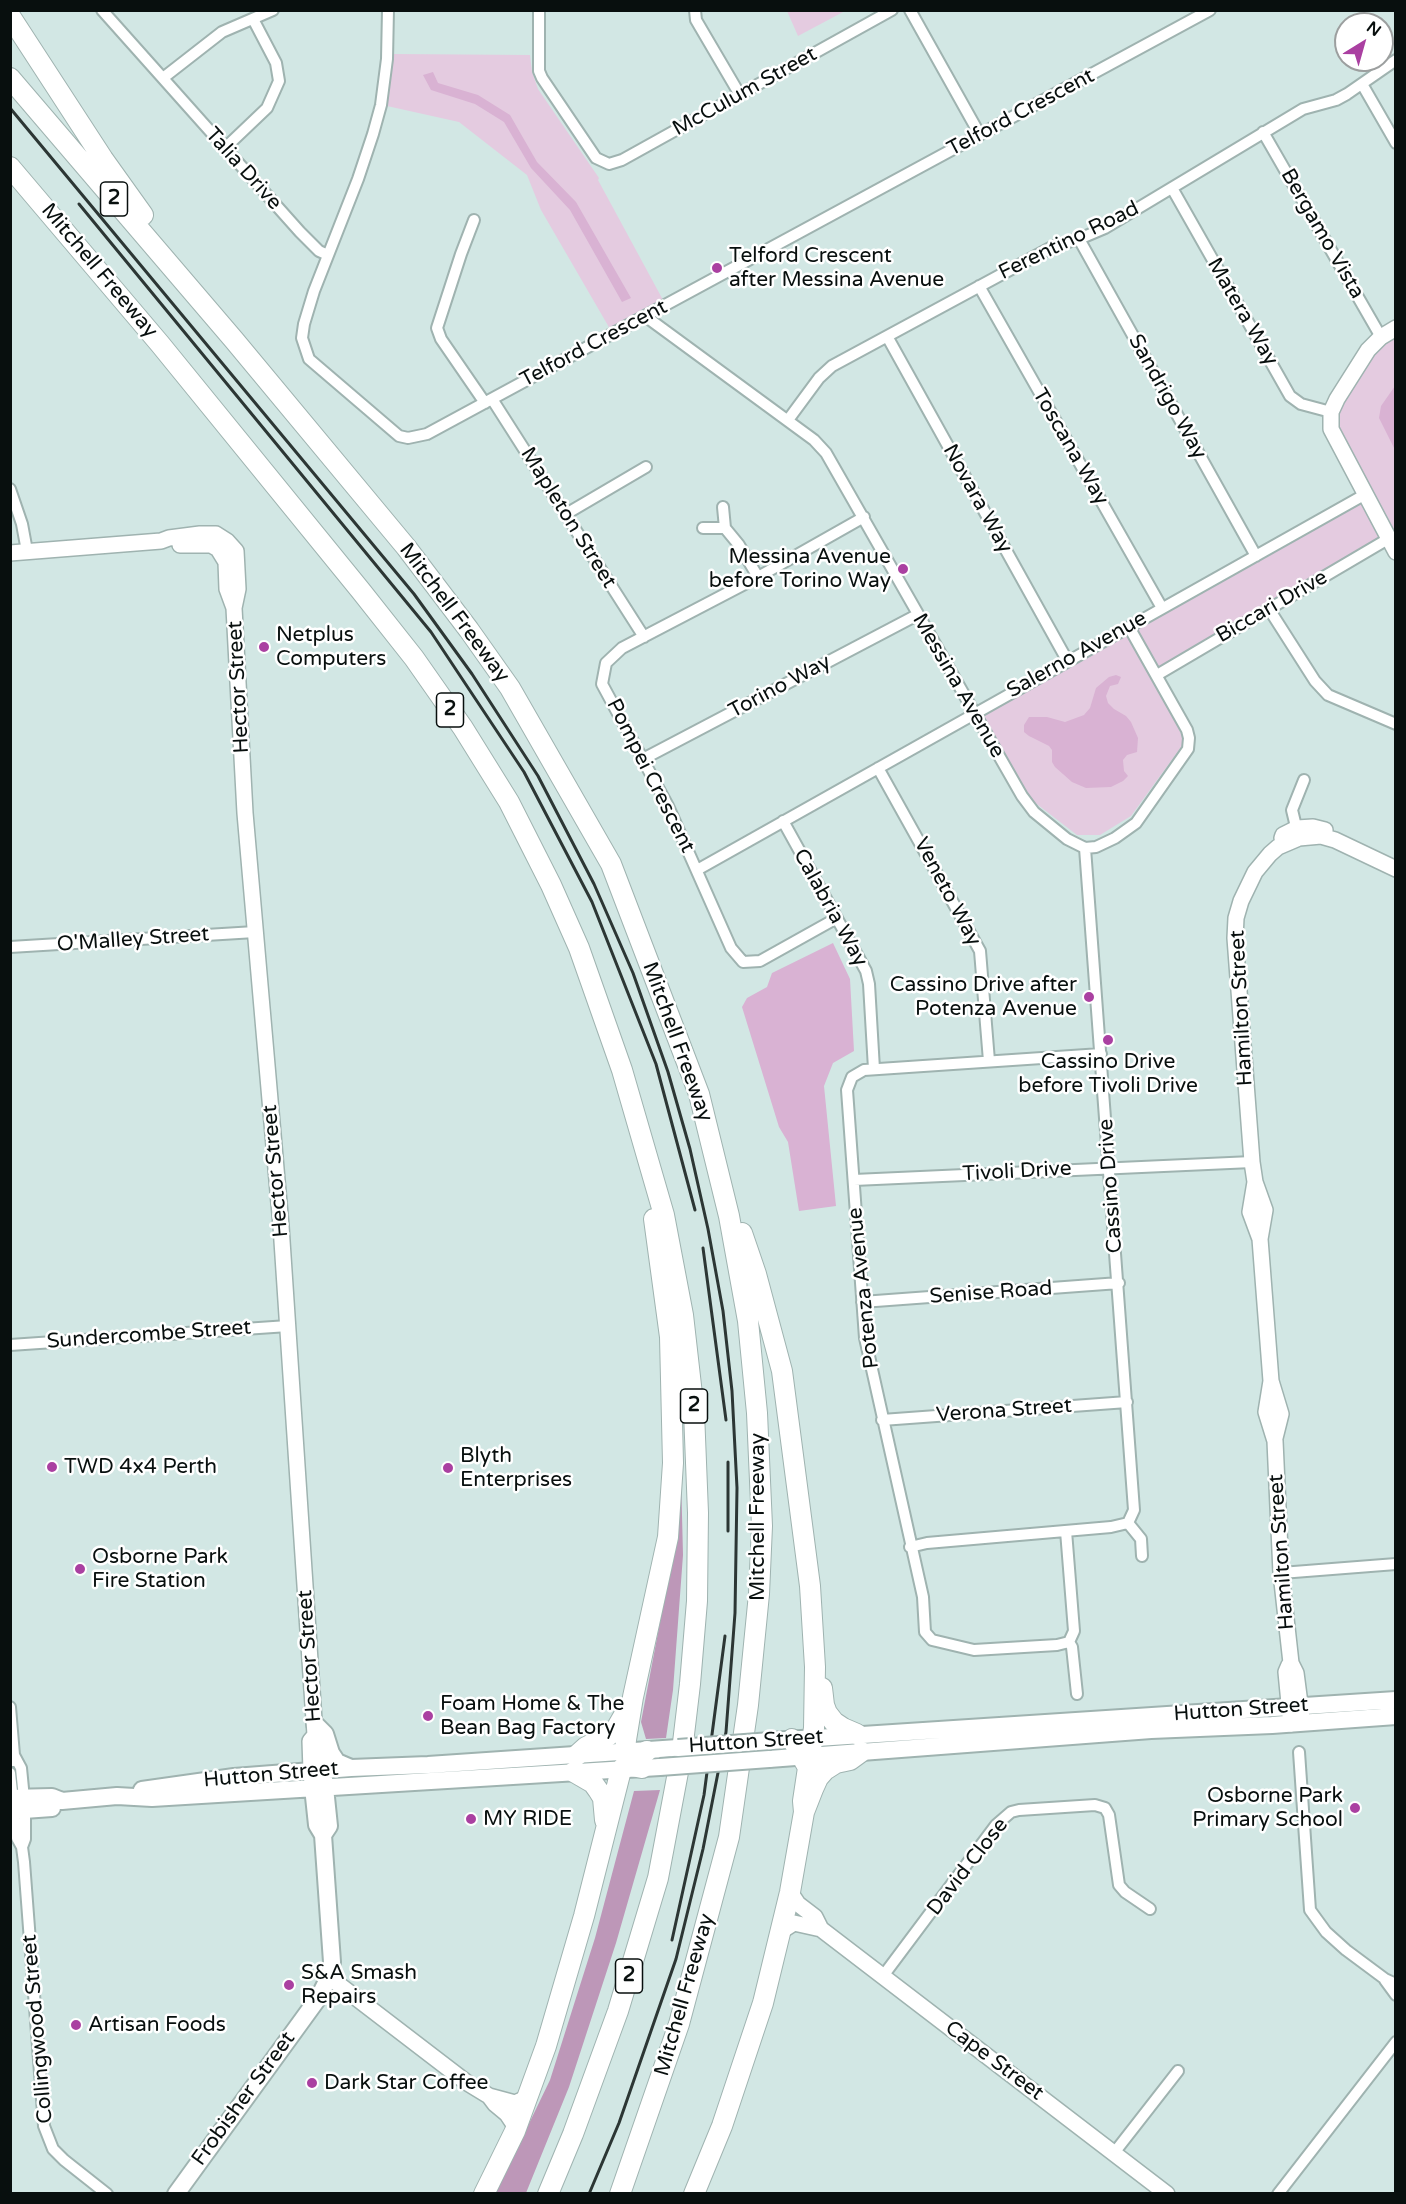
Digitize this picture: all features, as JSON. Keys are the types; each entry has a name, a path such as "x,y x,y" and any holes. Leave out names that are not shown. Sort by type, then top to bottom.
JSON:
{"highway":[{"path":"10,16 103,159 217,320"},
{"name":"Mitchell Freeway","path":"10,78 217,320 406,547 510,688 611,864 699,1094 716,1160 748,1321 757,1413 762,1526 758,1605 748,1705 729,1837 679,2024 620,2193"},
{"name":"Mitchell Freeway","path":"11,167 160,344 361,591 414,658 463,728 509,802 551,885 579,948 642,1133 672,1247 683,1315 694,1413 698,1524 697,1601 691,1672 682,1751 658,1878 608,2040 548,2193"},
{"path":"484,2193 529,2097 556,2012 606,1832 634,1760 633,1697 668,1537 673,1463 669,1337 642,1133"},
{"path":"716,1160 756,1274 782,1371 810,1586 815,1667 814,1728 802,1752 804,1812"},
{"path":"694,2193 722,2126 763,2003 790,1892 804,1812 818,1778 836,1764 850,1760 859,1743 827,1713 821,1676 815,1667"},
{"path":"606,1832 603,1798 593,1783 575,1764 586,1747 616,1730 633,1697"}],"main road":[{"name":"Hutton Street","path":"117,1796 153,1798 384,1784 634,1760 769,1759 859,1743 1151,1730 1295,1715 1395,1700"},
{"name":"Hutton Street","path":"1295,1715 1395,1716"},
{"path":"315,1729 325,1734 330,1754 337,1762 351,1768"},
{"name":"Hutton Street","path":"634,1760 771,1741 802,1752"},
{"name":"Hutton Street","path":"16,1804 55,1808 62,1801 117,1796 152,1788 234,1777 317,1770 575,1764"},
{"name":"Hector Street","path":"317,1770 319,1788 316,1826 323,1835 332,1962 329,1977"},
{"path":"328,1813 337,1800 347,1795 367,1793 384,1784"},
{"name":"Hector Street","path":"319,1788 328,1813 329,1826 323,1835"},
{"name":"Frobisher Street","path":"175,2192 319,1997 329,1977"}],"street":[{"name":"Talia Drive","path":"102,10 300,232 319,251 328,255"},
{"path":"163,78 222,32 273,10"},
{"name":"Telford Crescent","path":"388,10 387,59 378,115 358,179 304,324 302,338 309,359 399,436 408,438 417,438 427,434 489,401 1210,10"},
{"name":"McCulum Street","path":"539,10 539,71 542,78 596,158 609,164 622,160 892,10"},
{"path":"695,10 696,20 740,95"},
{"path":"910,10 980,135"},
{"path":"225,148 267,108 279,81 276,63 254,19"},
{"name":"Ferentino Road","path":"788,420 819,378 832,366 888,338 1054,246 1105,228 1303,109 1336,100 1395,60"},
{"path":"1362,84 1395,143"},
{"name":"Bergamo Vista","path":"1263,132 1381,337"},
{"name":"Matera Way","path":"1172,188 1290,396 1301,404 1331,412"},
{"name":"Mapleton Street","path":"474,220 437,328 441,339 489,401 566,514 644,637"},
{"name":"Sandrigo Way","path":"1079,239 1256,556"},
{"name":"Toscana Way","path":"979,286 1162,608"},
{"name":"Messina Avenue","path":"645,316 788,420 814,440 826,453 1022,796 1034,812 1066,839 1085,848"},
{"path":"1392,546 1331,429 1331,412 1368,350 1381,337 1395,328"},
{"name":"Novara Way","path":"888,338 1067,660"},
{"path":"566,514 646,467"},
{"path":"10,489 22,524 27,551 10,552"},
{"name":"Salerno Avenue","path":"697,870 1364,495"},
{"path":"723,507 725,528 739,545 758,577"},
{"name":"Pompei Crescent","path":"837,918 760,961 743,962 731,948 668,806 602,684 606,663 622,648 758,577 864,516"},
{"path":"703,528 725,528"},
{"name":"Hector Street","path":"27,551 161,541 200,534 216,534 223,545 236,551 238,589 234,608 245,813 288,1326 315,1729 310,1741 317,1770"},
{"name":"Biccari Drive","path":"1157,675 1269,609 1392,546"},
{"path":"1269,609 1315,681 1328,695 1395,724"},
{"name":"Torino Way","path":"643,759 917,615"},
{"path":"1085,848 1096,847 1115,838 1136,823 1188,749 1187,730 1129,627"},
{"name":"Veneto Way","path":"878,768 980,951 989,1061"},
{"path":"1298,833 1292,810 1304,780"},
{"name":"Calabria Way","path":"783,821 866,971 869,984 874,1069"},
{"name":"Hamilton Street","path":"1295,1715 1286,1672 1291,1663 1281,1573 1275,1441 1266,1412 1271,1381 1260,1239 1250,1212 1255,1182 1235,938 1236,918 1255,872 1278,846 1298,833 1335,840 1395,861"},
{"name":"Cassino Drive","path":"1085,848 1134,1509 1128,1523"},
{"name":"Hamilton Street","path":"1368,852 1395,869"},
{"name":"O'Malley Street","path":"10,947 255,932"},
{"name":"Potenza Avenue","path":"1069,1642 1057,1645 974,1650 932,1640 925,1632 923,1597 865,1338 847,1090 852,1077 864,1070 1101,1054"},
{"name":"Tivoli Drive","path":"854,1180 1252,1162"},
{"name":"Senise Road","path":"862,1302 1119,1283"},
{"name":"Sundercombe Street","path":"10,1345 288,1326"},
{"name":"Verona Street","path":"882,1420 1127,1402"},
{"path":"910,1547 927,1543 1111,1527 1128,1523 1141,1539 1142,1556"},
{"path":"1066,1531 1074,1631 1069,1642 1072,1647 1077,1694"},
{"path":"1281,1573 1395,1564"},
{"name":"Collingwood Street","path":"10,1707 14,1755 10,1768"},
{"path":"1299,1752 1310,1910 1326,1932 1384,1980 1395,1995"},
{"name":"Collingwood Street","path":"14,1755 21,1768 16,1804"},
{"name":"Collingwood Street","path":"10,1773 25,1839 22,1847 42,2107 48,2139 53,2149 64,2160 107,2193"},
{"name":"David Close","path":"883,1976 996,1825 1011,1812 1095,1805 1105,1808 1109,1815 1119,1885 1125,1892 1150,1909"},
{"name":"Cape Street","path":"790,1892 798,1904 815,1917 821,1929"},
{"name":"Cape Street","path":"780,1932 794,1923 821,1929 1167,2193"},
{"path":"329,1977 466,2082 489,2096 515,2103 529,2097"},
{"path":"1384,1980 1395,1984"},
{"path":"1278,2193 1395,2042"},
{"path":"1114,2153 1179,2072"},
{"path":"489,2096 507,2114 515,2131"}],"shaded area":[{"path":"787,11 845,11 798,36"},
{"path":"394,54 530,55 532,72 538,89 599,178 598,180 663,300 610,329 541,210 527,175 459,122 387,106"},
{"path":"433,72 438,83 478,95 510,115 537,162 576,202 631,298 622,302 570,210 531,168 504,122 475,104 431,90 423,75"},
{"path":"1395,334 1395,541 1337,428 1336,416 1367,360 1381,343"},
{"path":"1395,386 1395,450 1379,418 1381,406"},
{"path":"1363,497 1385,538 1157,669 1132,625"},
{"path":"1127,629 1174,714 1184,743 1131,816 1100,835 1077,835 1029,798 978,712"},
{"path":"1116,675 1121,677 1118,684 1110,686 1106,696 1108,703 1131,722 1138,738 1137,752 1127,755 1123,760 1124,771 1128,776 1123,781 1111,787 1086,788 1072,782 1055,767 1052,762 1052,750 1024,732 1024,725 1029,717 1047,717 1065,722 1084,715 1090,708 1096,688 1109,677"},
{"path":"833,943 850,979 854,1051 833,1063 824,1086 836,1206 799,1211 788,1142 779,1127 742,1007 747,998 767,987 772,973"},
{"path":"681,1475 683,1555 673,1690 666,1738 646,1739 641,1722 673,1554"},
{"path":"660,1790 616,1943 569,2087 526,2193 495,2194 550,2080 595,1938 634,1791"}],"railway":[{"path":"10,108 414,594 472,674 538,776 594,884 633,973 668,1072 690,1149 723,1311 732,1391 737,1488 735,1613 726,1732 703,1849 676,1959 619,2123 589,2194"},
{"path":"79,204 431,632 524,772 592,902 656,1064 695,1210"},
{"path":"703,1248 726,1420"},
{"path":"728,1462 728,1531"},
{"path":"672,1940 704,1795 725,1636"}],"place":[{"name":"Telford Crescent after Messina Avenue","path":"717,268"},
{"name":"Messina Avenue before Torino Way","path":"903,569"},
{"name":"Netplus Computers","path":"264,647"},
{"name":"Cassino Drive after Potenza Avenue","path":"1089,997"},
{"name":"Cassino Drive before Tivoli Drive","path":"1108,1040"},
{"name":"TWD 4x4 Perth","path":"52,1467"},
{"name":"Blyth Enterprises","path":"448,1468"},
{"name":"Osborne Park Fire Station","path":"80,1569"},
{"name":"Foam Home & The Bean Bag Factory","path":"428,1716"},
{"name":"Osborne Park Primary School","path":"1355,1808"},
{"name":"MY RIDE","path":"471,1819"},
{"name":"S&A Smash Repairs","path":"289,1985"},
{"name":"Artisan Foods","path":"76,2025"},
{"name":"Dark Star Coffee","path":"312,2083"}]}
